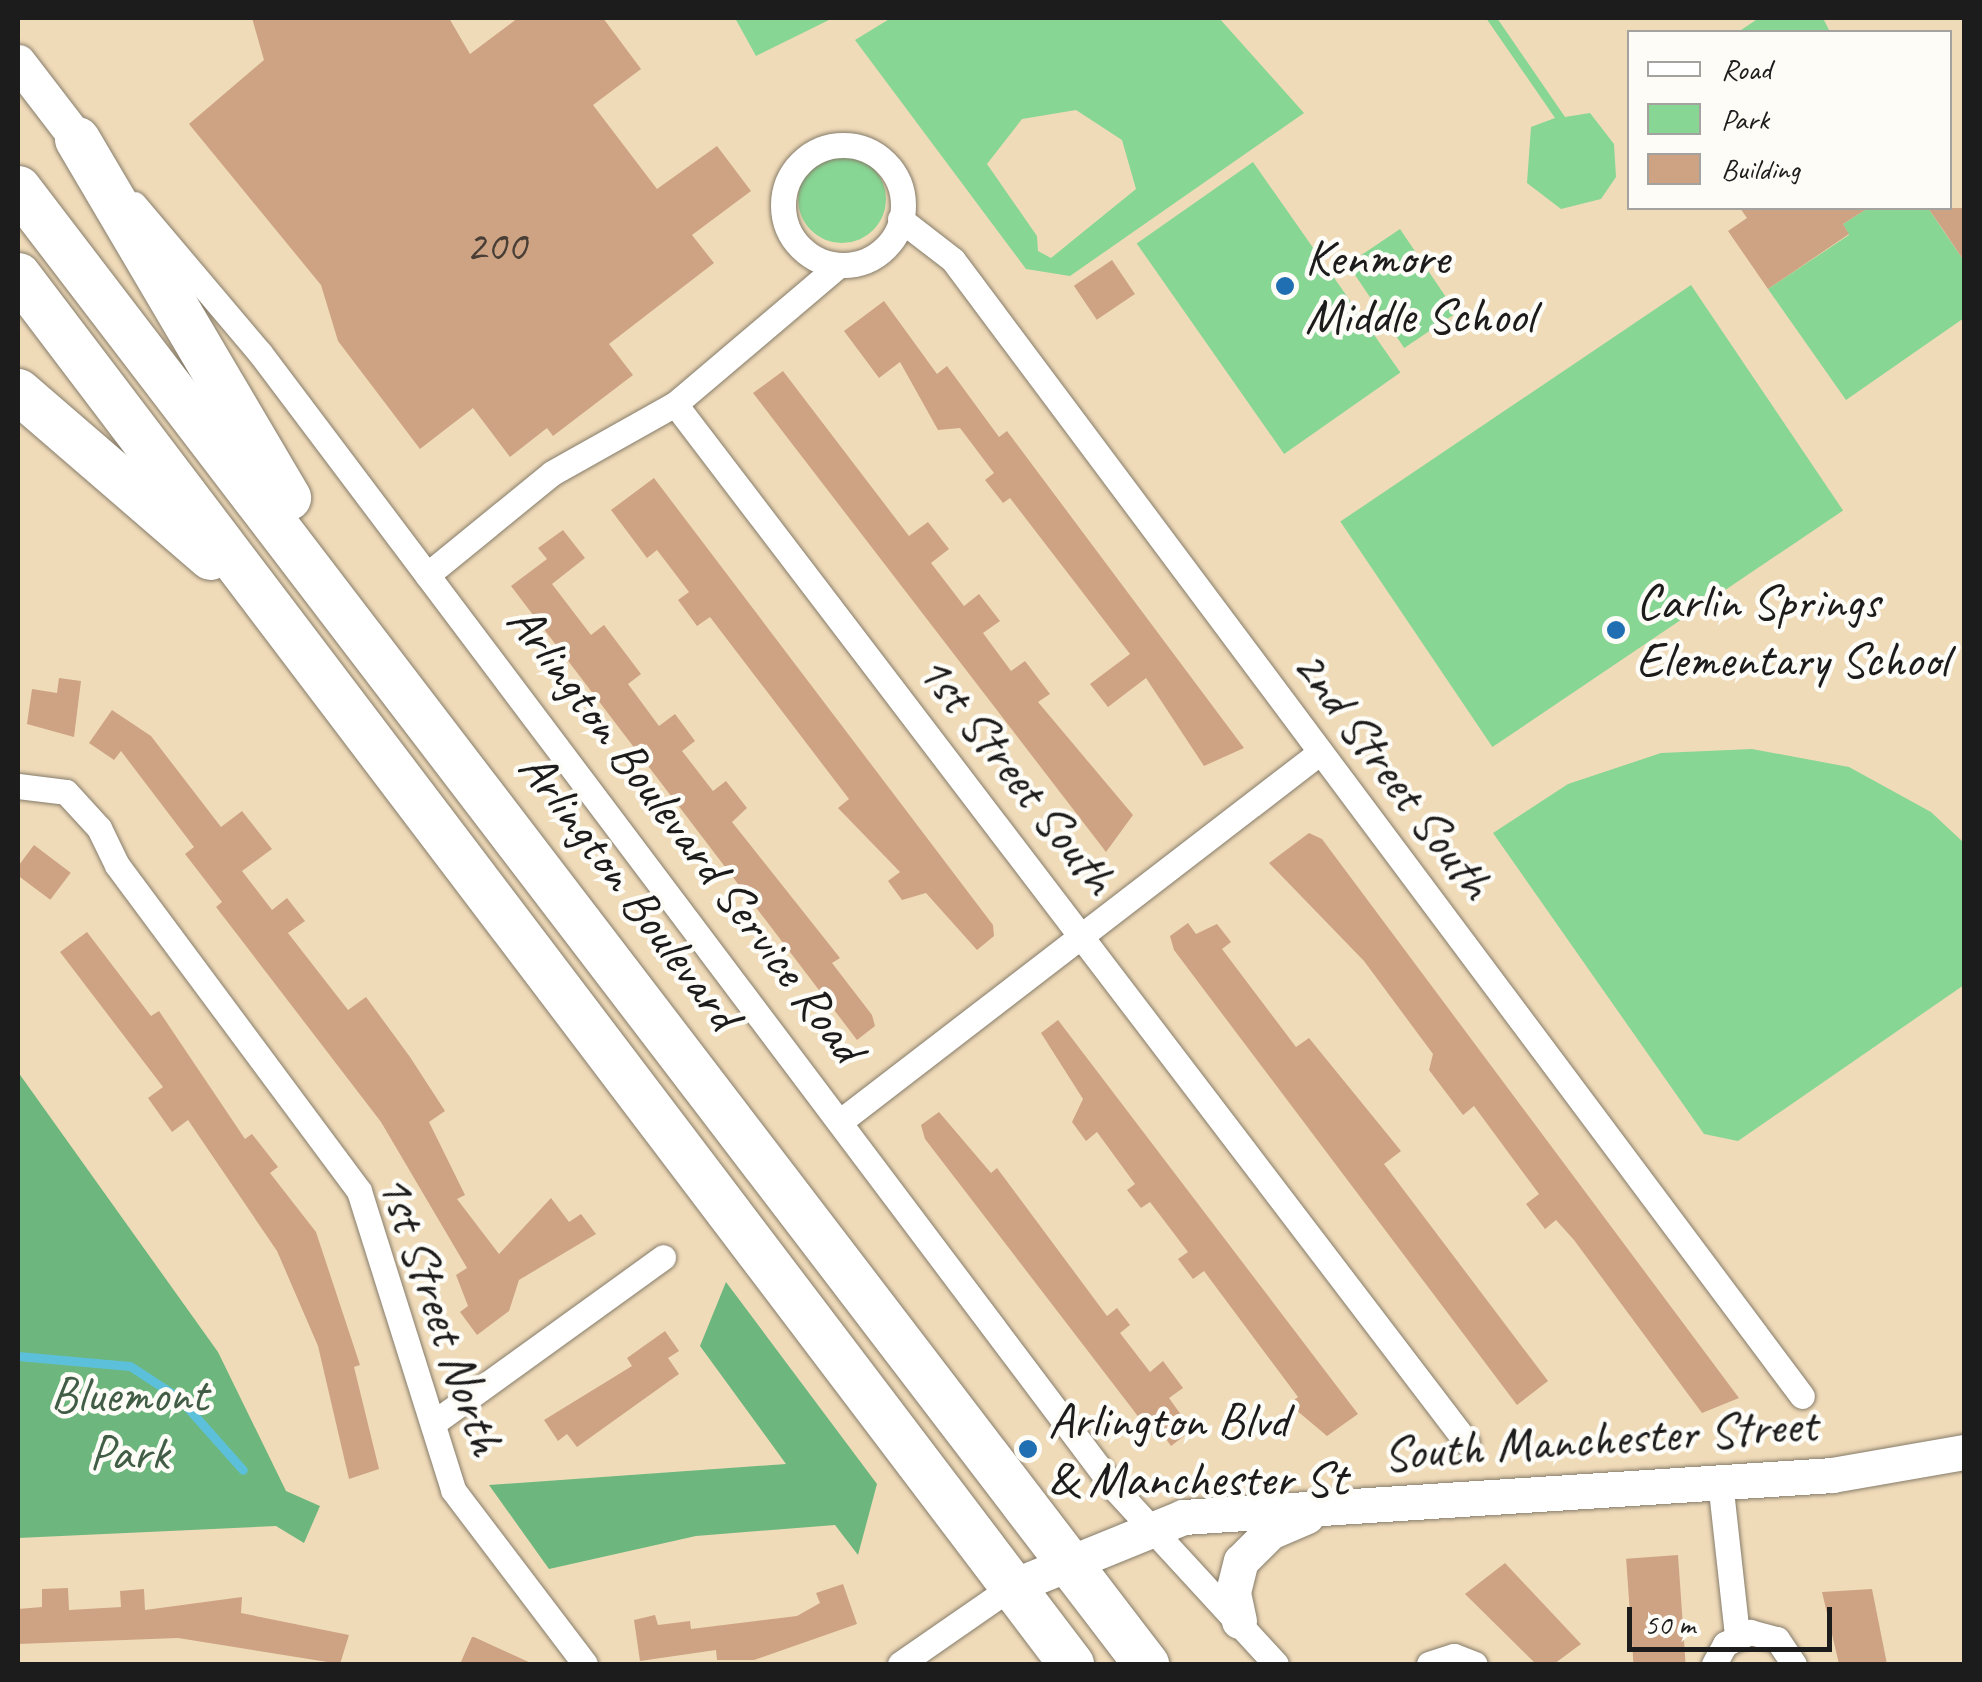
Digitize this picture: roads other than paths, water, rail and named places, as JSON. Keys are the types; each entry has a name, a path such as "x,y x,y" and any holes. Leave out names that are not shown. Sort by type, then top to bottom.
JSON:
{"highway":[{"path":"77,140 368,637"},
{"name":"Arlington Boulevard","path":"18,188 368,637 1146,1664"},
{"path":"18,275 303,644 1071,1664"},
{"path":"18,391 303,644"}],"street":[{"name":"Arlington Boulevard Service Road","path":"18,62 77,140 260,353 1150,1524 1276,1664"},
{"path":"846,145 877,156 902,195 900,219 871,258 839,265 817,260 787,228 786,185 812,153 846,145"},
{"name":"2nd Street South","path":"900,219 953,260 1802,1396"},
{"path":"427,576 552,473 675,404 839,265"},
{"name":"1st Street South","path":"675,404 1082,931 1467,1443"},
{"path":"842,1120 1082,931 1319,753"},
{"name":"1st Street North","path":"18,786 66,792 99,828 116,865 360,1192 436,1420 453,1490 585,1664"},
{"path":"436,1420 663,1257"},
{"name":"South Manchester Street","path":"1011,1587 1150,1524 1326,1507 1832,1475 1964,1452"},
{"path":"1714,1664 1737,1636 1720,1481"},
{"path":"1240,1621 1233,1592 1241,1561 1270,1532 1326,1507"},
{"path":"900,1664 1011,1587"},
{"path":"1737,1636 1777,1639 1794,1664"},
{"path":"1429,1664 1454,1656 1475,1664"}],"waterway":[{"path":"18,1356 130,1366 179,1398 243,1470"}],"place":[{"name":"Kenmore Middle School","path":"1285,286"},
{"name":"Carlin Springs Elementary School","path":"1616,630"},
{"name":"Arlington Blvd & Manchester St","path":"1028,1449"}],"park label":[{"name":"Bluemont Park","path":"129,1423"}]}
